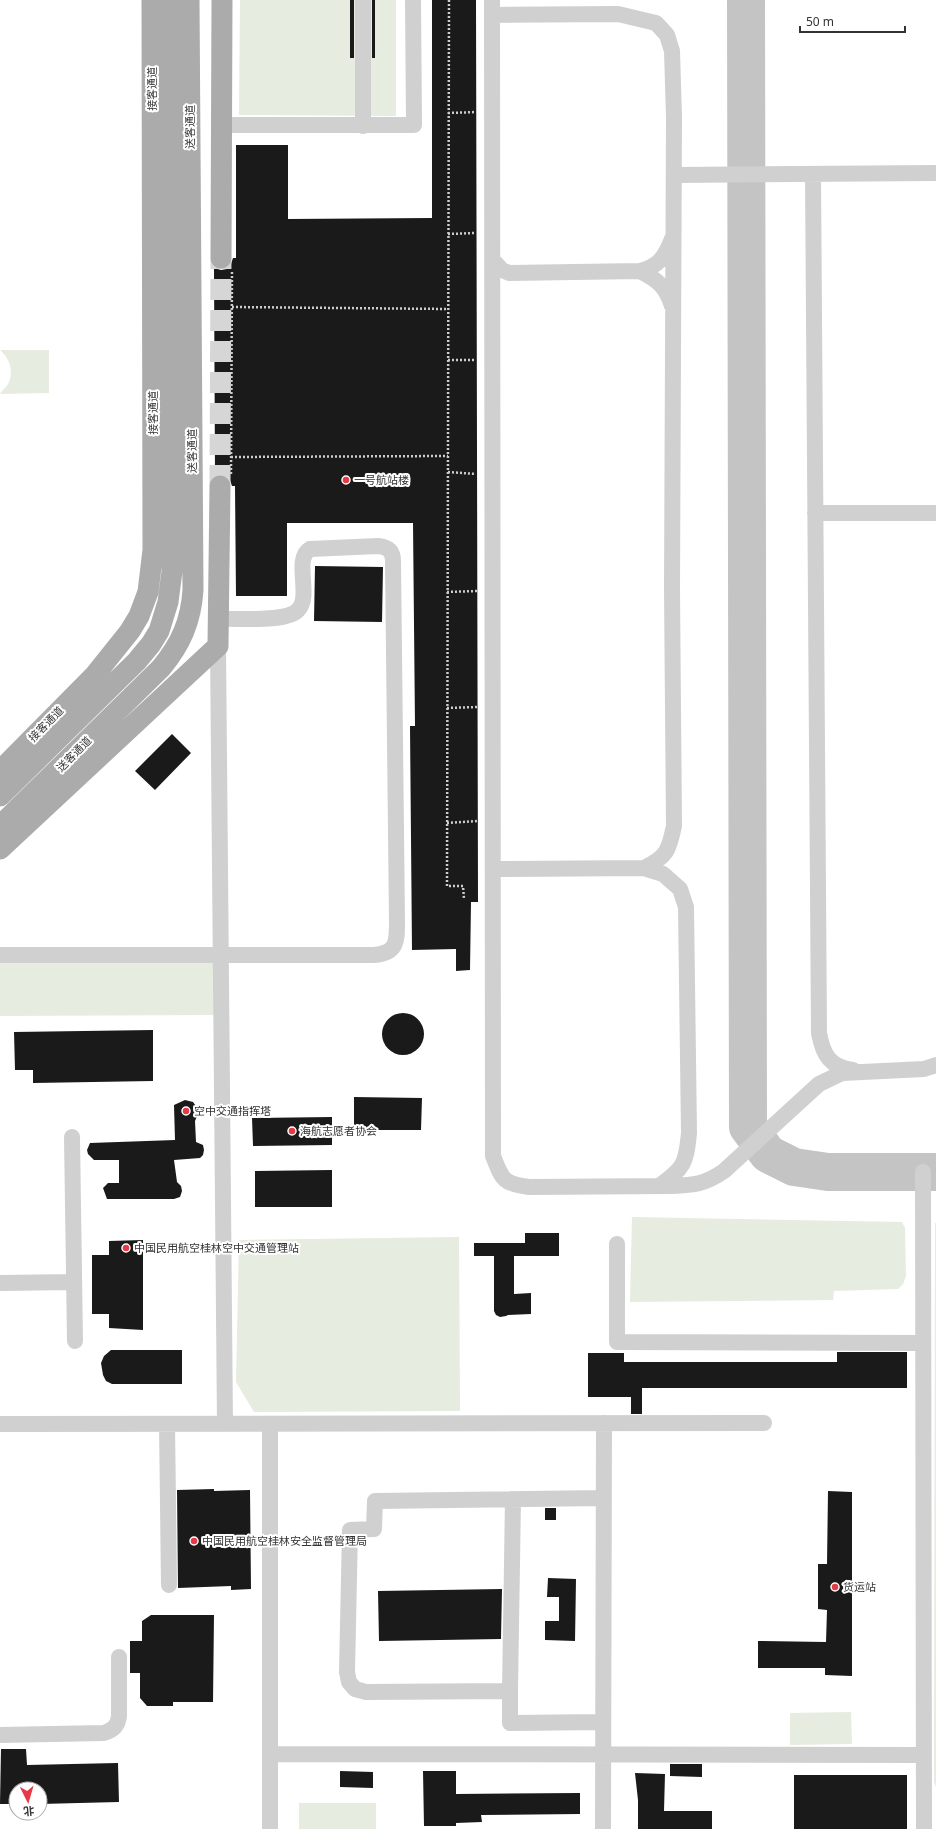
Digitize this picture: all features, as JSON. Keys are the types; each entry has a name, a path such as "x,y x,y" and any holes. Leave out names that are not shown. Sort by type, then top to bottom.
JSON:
{"main road":[{"name":"接客通道","path":"0,771 94,676 114,653 139,616 148,592 153,550 152,0"},
{"name":"送客通道","path":"0,796 137,661 159,631 168,602 172,571 173,0"},
{"name":"送客通道","path":"0,826 170,657 186,627 192,604 189,0"},
{"path":"222,0 221,126 227,261"},
{"path":"0,849 218,646 225,482"}],"street":[{"path":"363,0 363,126"},
{"path":"221,126 414,125 413,0"},
{"path":"644,868 656,862 669,849 674,826 672,589 674,117 672,51 667,35 656,23 618,14 492,8 494,289 493,1156 501,1176 512,1185 529,1187 689,1186 711,1181 724,1171 819,1084 842,1073 859,1071 924,1070 936,1065"},
{"path":"674,175 936,173"},
{"path":"813,174 819,1033 821,1047 830,1062 841,1069 859,1071"},
{"path":"493,260 502,270 510,273 640,271 652,268 661,261 674,236"},
{"path":"640,271 655,279 662,286 669,297 674,311"},
{"path":"494,289 498,280 510,273"},
{"path":"815,513 936,514"},
{"path":"0,955 378,954 387,953 396,942 392,553 386,547 378,546 310,549 304,557 303,601 296,612 284,617 219,619"},
{"path":"218,646 225,1424"},
{"path":"493,869 644,868 663,874 680,889 686,907 689,1133 686,1158 677,1173 659,1186"},
{"path":"72,1137 75,1341"},
{"path":"923,1172 924,1755 928,1819"},
{"path":"617,1244 617,1342 923,1342"},
{"path":"0,1283 74,1282"},
{"path":"603,1829 604,1423"},
{"path":"0,1424 764,1423"},
{"path":"167,1424 169,1586"},
{"path":"270,1424 270,1829"},
{"path":"510,1691 366,1692 354,1689 349,1682 347,1672 350,1530 374,1529 375,1502 604,1498"},
{"path":"513,1499 510,1724 603,1722"},
{"path":"0,1735 104,1733 113,1729 118,1723 119,1716 119,1657"},
{"path":"270,1754 924,1755"}],"path":[{"path":"449,0 447,886 463,886 464,899"},
{"path":"448,113 477,112"},
{"path":"448,234 475,233"},
{"path":"225,482 231,458 232,307 227,261"},
{"path":"232,307 448,309"},
{"path":"448,360 476,360"},
{"path":"231,458 448,456"},
{"path":"448,472 476,474"},
{"path":"448,592 477,592"},
{"path":"447,708 477,707"},
{"path":"447,823 478,821"}],"shaded area":[{"path":"240,0 396,0 396,116 239,115"},
{"path":"0,350 49,350 49,393 0,394 8,384 11,369 8,360"},
{"path":"214,962 216,1015 0,1016 0,963"},
{"path":"632,1217 902,1222 905,1228 906,1276 903,1284 898,1289 834,1291 833,1300 630,1302"},
{"path":"936,1223 936,1787 934,1782"},
{"path":"459,1237 460,1411 254,1412 236,1382 239,1240"},
{"path":"851,1712 852,1744 790,1745 790,1713"},
{"path":"299,1803 376,1803 376,1829 299,1829"}],"building":[{"path":"350,0 354,0 354,58 350,58"},
{"path":"372,0 375,0 375,58 372,58"},
{"name":"一号航站楼","path":"432,0 476,0 478,902 471,902 470,970 456,971 456,949 412,950 410,726 415,726 413,523 287,523 287,596 236,596 235,486 232,486 230,480 226,476 215,475 214,268 221,270 227,269 233,258 236,258 236,145 288,145 288,219 432,218"},
{"path":"315,566 383,567 382,622 314,621"},
{"path":"172,734 191,753 155,790 135,771"},
{"path":"399,1013 407,1013 415,1016 421,1022 424,1034 421,1046 415,1052 407,1055 399,1055 391,1052 385,1046 382,1038 382,1030 385,1022 391,1016"},
{"path":"153,1030 153,1081 33,1083 33,1070 15,1070 14,1032"},
{"path":"354,1097 422,1098 421,1130 354,1130"},
{"path":"185,1100 193,1102 198,1109 198,1114 195,1121 196,1142 203,1145 204,1150 203,1155 200,1158 174,1160 177,1182 181,1186 182,1191 180,1197 174,1199 107,1199 103,1188 108,1183 119,1183 119,1160 94,1160 88,1154 87,1150 90,1143 175,1140 174,1105"},
{"name":"海航志愿者协会","path":"332,1117 332,1145 253,1146 252,1118"},
{"path":"332,1170 332,1207 255,1207 255,1171"},
{"path":"525,1233 559,1233 559,1256 514,1256 514,1294 531,1293 531,1314 508,1315 500,1317 496,1315 494,1311 494,1256 474,1256 474,1243 525,1243"},
{"path":"143,1240 143,1330 109,1328 109,1314 92,1314 92,1255 109,1255 109,1241"},
{"path":"111,1350 182,1350 182,1384 112,1384 106,1381 103,1375 101,1363 104,1356"},
{"path":"837,1352 907,1352 907,1388 642,1388 642,1414 631,1414 631,1397 588,1397 588,1353 624,1353 624,1362 837,1362"},
{"path":"214,1489 214,1491 250,1490 251,1589 231,1590 231,1586 178,1588 177,1490"},
{"name":"货运站","path":"828,1491 852,1492 852,1676 825,1675 825,1668 758,1668 758,1641 826,1642 827,1610 818,1609 818,1564 827,1564"},
{"path":"545,1508 556,1508 556,1520 545,1520"},
{"path":"548,1578 576,1579 575,1641 545,1640 545,1621 559,1621 559,1597 547,1597"},
{"path":"502,1589 501,1639 379,1641 378,1591"},
{"path":"151,1615 214,1615 213,1702 173,1702 173,1706 147,1706 140,1698 140,1673 130,1673 130,1641 142,1641 142,1621"},
{"path":"1,1749 26,1749 27,1765 118,1763 119,1802 48,1804 48,1781 8,1781 8,1804 0,1804"},
{"path":"670,1764 702,1764 702,1777 670,1776"},
{"path":"340,1771 373,1772 373,1788 340,1787"},
{"path":"423,1771 456,1771 456,1794 580,1793 580,1814 481,1815 482,1822 456,1823 456,1826 424,1826"},
{"path":"635,1773 665,1774 664,1811 712,1811 712,1829 638,1829 638,1800"},
{"path":"794,1775 907,1775 907,1829 794,1829"}],"taxiway":[{"path":"746,0 748,1127 768,1154 794,1167 828,1172 936,1172"}],"tunnel":[{"path":"220,486 221,258"}],"place":[{"name":"一号航站楼","path":"346,480"},
{"name":"空中交通指挥塔","path":"186,1111"},
{"name":"海航志愿者协会","path":"292,1131"},
{"name":"中国民用航空桂林空中交通管理站","path":"126,1248"},
{"name":"中国民用航空桂林安全监督管理局","path":"194,1541"},
{"name":"货运站","path":"835,1587"}]}
